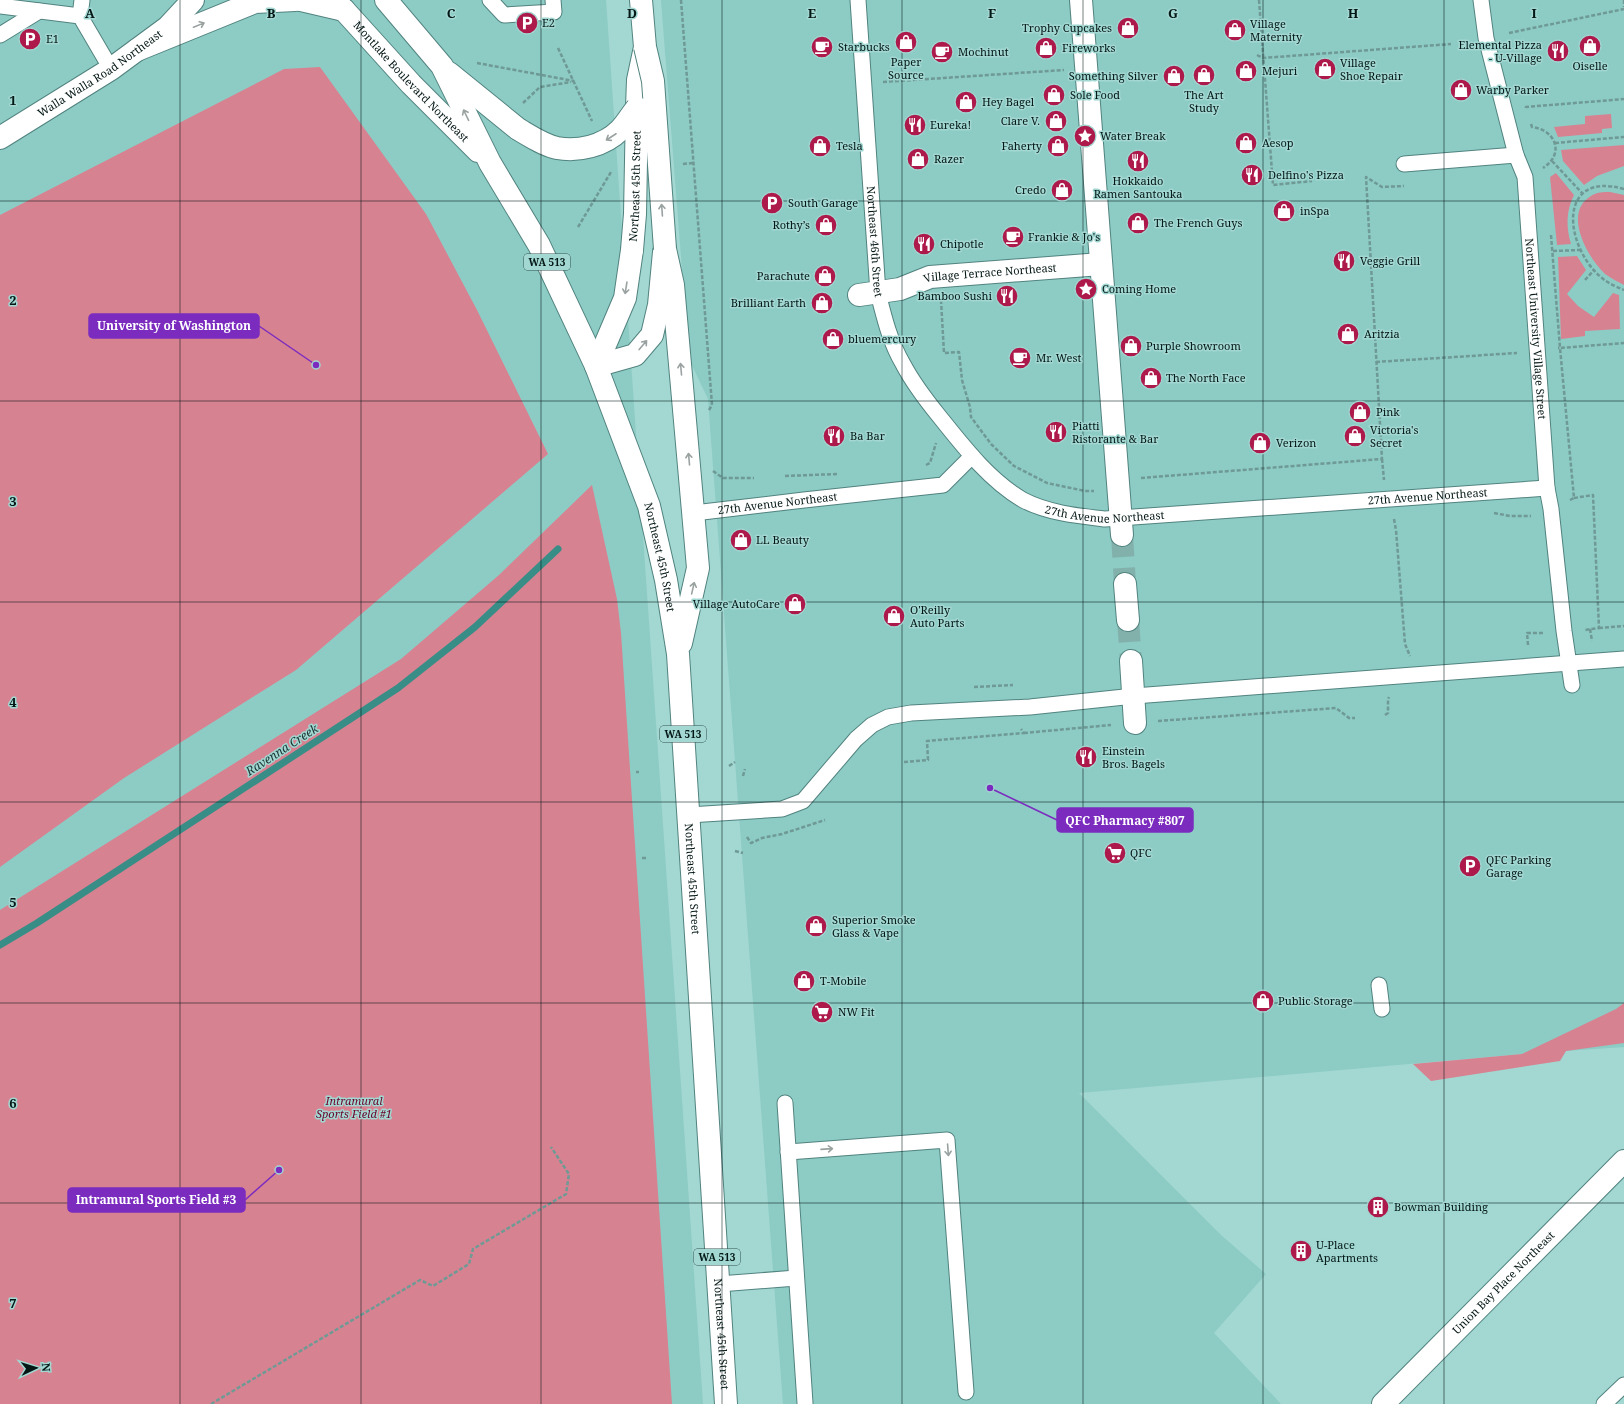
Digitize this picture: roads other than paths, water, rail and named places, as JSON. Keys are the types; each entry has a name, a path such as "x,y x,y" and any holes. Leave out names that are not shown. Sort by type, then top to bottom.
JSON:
{"main road":[{"name":"Walla Walla Road Northeast","path":"0,138 111,69 168,27 193,0"},
{"path":"137,50 255,2 295,0"},
{"path":"301,0 339,5"},
{"name":"Montlake Boulevard Northeast","path":"386,0 442,66 490,163 539,245 596,366"},
{"name":"Northeast 45th Street","path":"641,0 645,47 638,80 635,214 632,250 625,298 596,366 649,506 666,580 678,654 726,1404"},
{"path":"1081,0 1121,527"},
{"name":"Montlake Boulevard Northeast","path":"339,5 411,84 490,163"},
{"path":"645,47 653,81 665,249 673,285 698,568 678,654"},
{"path":"442,66 518,129 536,140 556,148 582,149 600,144 620,131 637,108"},
{"path":"596,366 635,354 652,335 659,305 665,249"},
{"name":"Village Terrace Northeast","path":"868,294 900,289 930,277 1101,264"},
{"path":"1125,584 1128,620"},
{"path":"1131,661 1136,723"},
{"name":"Union Bay Place Northeast","path":"1383,1404 1624,1161"}],"lane":[{"path":"82,0 80,16 111,69"},
{"path":"490,0 504,15 554,12 553,0"},
{"name":"Northeast 46th Street","path":"858,0 868,294 888,331 902,363 915,385 951,432 972,456"},
{"name":"Northeast University Village Street","path":"1481,0 1486,38 1516,155 1525,177 1547,488 1551,509 1564,632 1570,663 1572,685"},
{"path":"0,6 80,16"},
{"path":"0,36 39,11"},
{"path":"1404,164 1516,155"},
{"name":"27th Avenue Northeast","path":"694,513 943,485 972,456 1001,484 1023,500 1040,507 1077,516 1105,518 1121,527 1547,488"},
{"path":"688,815 782,809 803,801 856,738 872,725 888,717 911,712 1022,707 1134,696 1624,659"},
{"path":"1379,985 1382,1009"},
{"path":"785,1103 805,1403"},
{"path":"788,1152 947,1140 966,1392"},
{"path":"719,1284 796,1278"},
{"path":"1604,1404 1624,1385"}],"waterway":[{"name":"Ravenna Creek","path":"0,945 37,923 398,688 475,627 558,549"}],"tunnel":[{"path":"1122,535 1125,584"},
{"path":"1128,620 1131,661"}],"place":[{"name":"E2","path":"527,23"},
{"name":"Trophy Cupcakes","path":"1128,28"},
{"name":"Village Maternity","path":"1235,30"},
{"name":"E1","path":"30,39"},
{"name":"Paper Source","path":"906,42"},
{"name":"Oiselle","path":"1590,46"},
{"name":"Starbucks","path":"822,47"},
{"name":"Fireworks","path":"1046,48"},
{"name":"Elemental Pizza - U-Village","path":"1558,51"},
{"name":"Mochinut","path":"942,52"},
{"name":"Village Shoe Repair","path":"1325,69"},
{"name":"Mejuri","path":"1246,71"},
{"name":"The Art Study","path":"1204,75"},
{"name":"Something Silver","path":"1174,76"},
{"name":"Warby Parker","path":"1461,90"},
{"name":"Sole Food","path":"1054,95"},
{"name":"Hey Bagel","path":"966,102"},
{"name":"Clare V.","path":"1056,121"},
{"name":"Eureka!","path":"915,125"},
{"name":"Water Break","path":"1085,136"},
{"name":"Aesop","path":"1246,143"},
{"name":"Tesla","path":"820,146"},
{"name":"Faherty","path":"1058,146"},
{"name":"Razer","path":"918,159"},
{"name":"Hokkaido Ramen Santouka","path":"1138,161"},
{"name":"Delfino's Pizza","path":"1252,175"},
{"name":"Credo","path":"1062,190"},
{"name":"South Garage","path":"772,203"},
{"name":"inSpa","path":"1284,211"},
{"name":"The French Guys","path":"1138,223"},
{"name":"Rothy’s","path":"826,225"},
{"name":"Frankie & Jo's","path":"1013,237"},
{"name":"Chipotle","path":"924,244"},
{"name":"Veggie Grill","path":"1344,261"},
{"name":"Parachute","path":"825,276"},
{"name":"Coming Home","path":"1086,289"},
{"name":"Bamboo Sushi","path":"1007,296"},
{"name":"Brilliant Earth","path":"822,303"},
{"name":"Aritzia","path":"1348,334"},
{"name":"bluemercury","path":"833,339"},
{"name":"Purple Showroom","path":"1131,346"},
{"name":"Mr. West","path":"1020,358"},
{"name":"University of Washington","path":"316,365"},
{"name":"The North Face","path":"1151,378"},
{"name":"Pink","path":"1360,412"},
{"name":"Piatti Ristorante & Bar","path":"1056,432"},
{"name":"Ba Bar","path":"834,436"},
{"name":"Victoria's Secret","path":"1355,436"},
{"name":"Verizon","path":"1260,443"},
{"name":"LL Beauty","path":"741,540"},
{"name":"Village AutoCare","path":"795,604"},
{"name":"O'Reilly Auto Parts","path":"894,616"},
{"name":"Einstein Bros. Bagels","path":"1086,757"},
{"name":"QFC Pharmacy #807","path":"990,788"},
{"name":"QFC","path":"1115,853"},
{"name":"QFC Parking Garage","path":"1470,866"},
{"name":"Superior Smoke Glass & Vape","path":"816,926"},
{"name":"T-Mobile","path":"804,981"},
{"name":"Public Storage","path":"1263,1001"},
{"name":"NW Fit","path":"822,1012"},
{"name":"Intramural Sports Field #3","path":"279,1170"},
{"name":"Bowman Building","path":"1378,1207"},
{"name":"U-Place Apartments","path":"1301,1251"}],"park label":[{"name":"Intramural Sports Field #1","path":"354,1107"}]}
